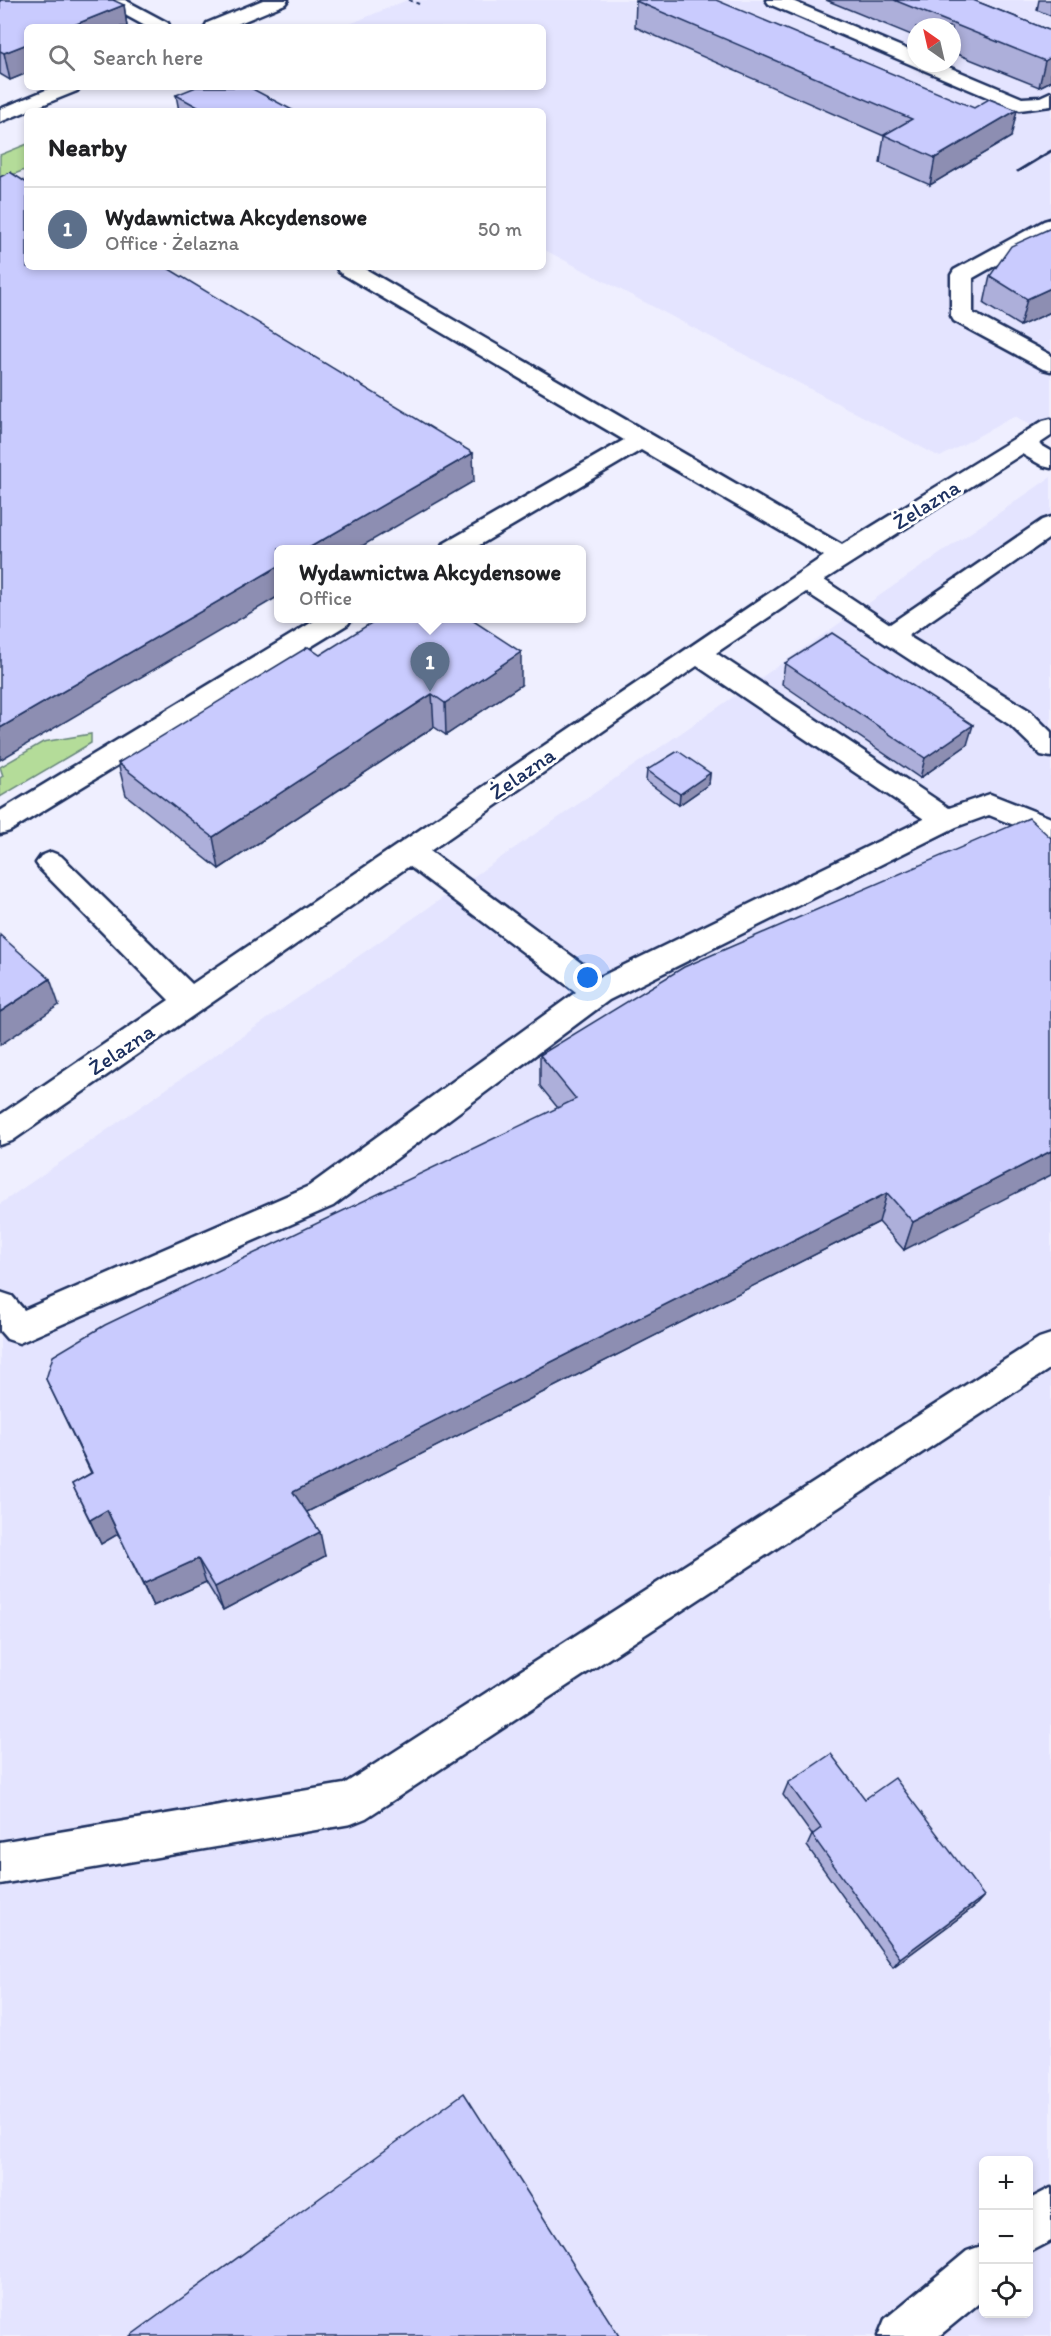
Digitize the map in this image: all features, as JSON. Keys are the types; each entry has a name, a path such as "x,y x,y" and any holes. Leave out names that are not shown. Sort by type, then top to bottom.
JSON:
{"street":[{"path":"111,0 155,24"},
{"path":"221,24 279,0"},
{"path":"775,0 907,56"},
{"path":"944,72 1020,104 1045,102 1051,98"},
{"path":"25,108 66,95"},
{"path":"0,116 24,108"},
{"path":"1051,225 962,275 962,316 1051,364"},
{"path":"352,270 842,556"},
{"name":"Żelazna","path":"0,1132 697,653 842,556 1051,426"},
{"path":"459,545 641,440"},
{"path":"1022,444 1051,461"},
{"path":"890,636 1051,525"},
{"path":"806,580 1020,718 1051,748"},
{"path":"0,824 331,623"},
{"path":"697,653 945,820"},
{"path":"0,1307 20,1328 321,1196 598,993 945,820 990,804 1051,830"},
{"path":"409,851 598,993"},
{"path":"51,863 190,1001"},
{"path":"0,1863 351,1803 1051,1349"},
{"path":"1033,2227 1051,2211"},
{"path":"902,2336 979,2272"}],"path":[{"path":"409,0 419,4"}],"shaded area":[{"path":"407,0 1051,0 1051,437 1015,416 940,457 546,251 546,108 274,108 241,90 546,90 546,24 350,24"},
{"path":"1051,477 1051,2336 0,2336 0,1204"}],"green space":[{"path":"24,145 24,170 0,180 0,155"},
{"path":"91,734 91,743 0,797 0,778 3,776 0,767 43,742"}],"building":[{"path":"0,0 113,0 124,5 76,24 24,24 24,45 4,53 0,51"},
{"path":"716,0 974,108 989,99 1017,110 935,158 884,135 912,119 636,1"},
{"path":"894,0 973,0 1051,31 1051,57 1045,61 961,27 961,18 939,18"},
{"path":"188,90 255,90 288,108 200,108 176,95"},
{"path":"10,172 24,181 24,270 171,270 473,453 314,545 274,545 274,569 0,728 0,177"},
{"path":"1051,228 1051,288 1027,299 990,276 1011,246"},
{"path":"371,623 477,623 521,652 445,703 432,694 213,837 118,763 308,647 320,655"},
{"path":"832,633 973,725 925,758 785,663"},
{"path":"678,751 710,773 680,794 647,770"},
{"path":"1029,818 1051,838 1051,1151 913,1222 887,1193 293,1492 320,1532 215,1587 198,1559 143,1584 107,1510 90,1520 72,1484 92,1473 46,1379 53,1356 105,1325 576,1099 540,1055 684,967"},
{"path":"0,935 50,979 0,1012"},
{"path":"831,1754 865,1799 895,1778 984,1896 900,1958 812,1835 821,1828 788,1783"},
{"path":"464,2093 619,2336 130,2336"}],"railway":[{"path":"1018,171 1051,151"}],"place":[{"name":"Wydawnictwa Akcydensowe","path":"430,692"}]}
